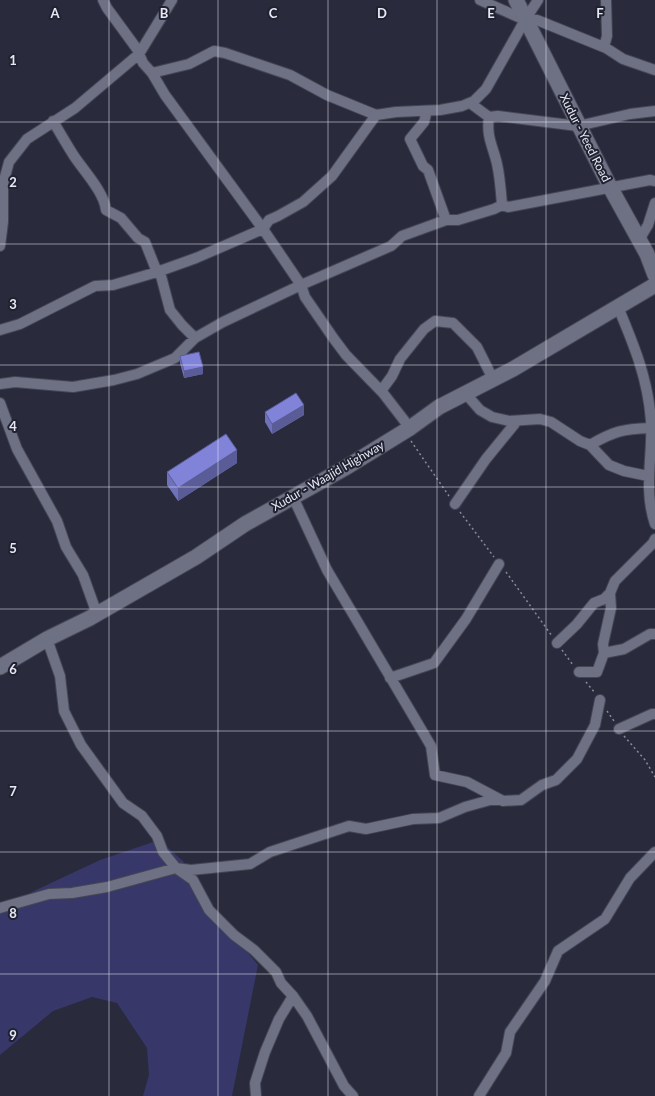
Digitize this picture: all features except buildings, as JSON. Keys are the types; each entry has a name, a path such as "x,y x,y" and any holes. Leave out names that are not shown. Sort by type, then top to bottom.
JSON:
{"main road":[{"name":"Xudur - Yeed Road","path":"516,0 578,126 639,240 655,275"},
{"name":"Xudur - Waajid Highway","path":"0,667 47,639 97,614 196,557 245,524 345,468 439,407 558,343 655,285"}],"street":[{"path":"103,0 107,8 137,49 143,63 152,73 165,95 263,229 301,285 305,297 334,339 346,355 381,391 407,429"},
{"path":"0,246 3,222 3,184 9,162 27,139 75,108 139,54 172,0"},
{"path":"480,0 525,20 537,20 604,47 623,60 655,70"},
{"path":"152,73 189,64 214,51 225,53 290,75 327,95 376,115 396,112 447,109 474,102 486,89 538,0"},
{"path":"604,47 607,36 606,0"},
{"path":"470,103 489,117 498,116 578,126 630,114 655,111"},
{"path":"426,111 424,122 410,139 423,166 428,170 446,220"},
{"path":"0,330 20,324 95,286 113,285 157,272 196,258 263,229 269,220 303,202 332,176 376,115"},
{"path":"489,117 487,128 488,137 497,164 502,205"},
{"path":"53,121 101,195 105,203 106,210 121,218 138,238 145,242 157,272 161,276 170,310 195,338"},
{"path":"502,205 508,207 610,187 650,180 655,181"},
{"path":"639,240 648,225 655,203"},
{"path":"0,384 15,382 74,387 114,380 136,374 175,358 195,338 223,322 301,285 391,246 402,236 446,220 458,220 494,210 502,205"},
{"path":"618,307 634,346 648,392 650,428 648,484 652,516 655,524"},
{"path":"381,391 392,376 400,359 424,329 435,321 453,323 477,347 493,379"},
{"path":"465,393 480,410 492,417 509,422 540,419 551,422 580,441 590,445 609,465 624,471 648,476"},
{"path":"0,403 17,449 57,521 66,547 83,575 97,614"},
{"path":"454,504 486,459 517,421"},
{"path":"590,445 608,434 629,429 650,428"},
{"path":"293,497 327,570 431,746 435,774 467,782 501,800"},
{"path":"557,643 577,624 594,604 604,599 610,593 615,581 653,543 655,539"},
{"path":"390,678 434,663 466,619 499,564"},
{"path":"579,672 597,672 604,653 603,644 611,608 610,593"},
{"path":"604,653 624,649 650,634 655,634"},
{"path":"47,639 60,676 64,711 81,745 122,803 142,816 157,836 163,852 176,868 193,880 209,910 234,936 254,950 276,972 280,983 294,996 307,1016 344,1086 353,1096"},
{"path":"0,908 49,894 72,893 107,887 176,868 191,870 250,864 270,852 349,826 366,829 413,819 439,818 465,807 490,800 520,800 542,785 556,780 577,759 595,725 600,700"},
{"path":"619,729 655,714"},
{"path":"479,1096 506,1053 510,1032 545,982 558,951 605,919 630,878 655,852"},
{"path":"256,1096 255,1083 265,1052 280,1019 294,996"}],"path":[{"path":"407,429 454,504 593,690 619,729 645,760 655,777"}],"shaded area":[{"path":"159,840 183,861 200,893 258,965 232,1096 143,1096 149,1075 147,1048 117,1003 92,997 53,1011 0,1055 0,910 36,890 100,860"}]}
